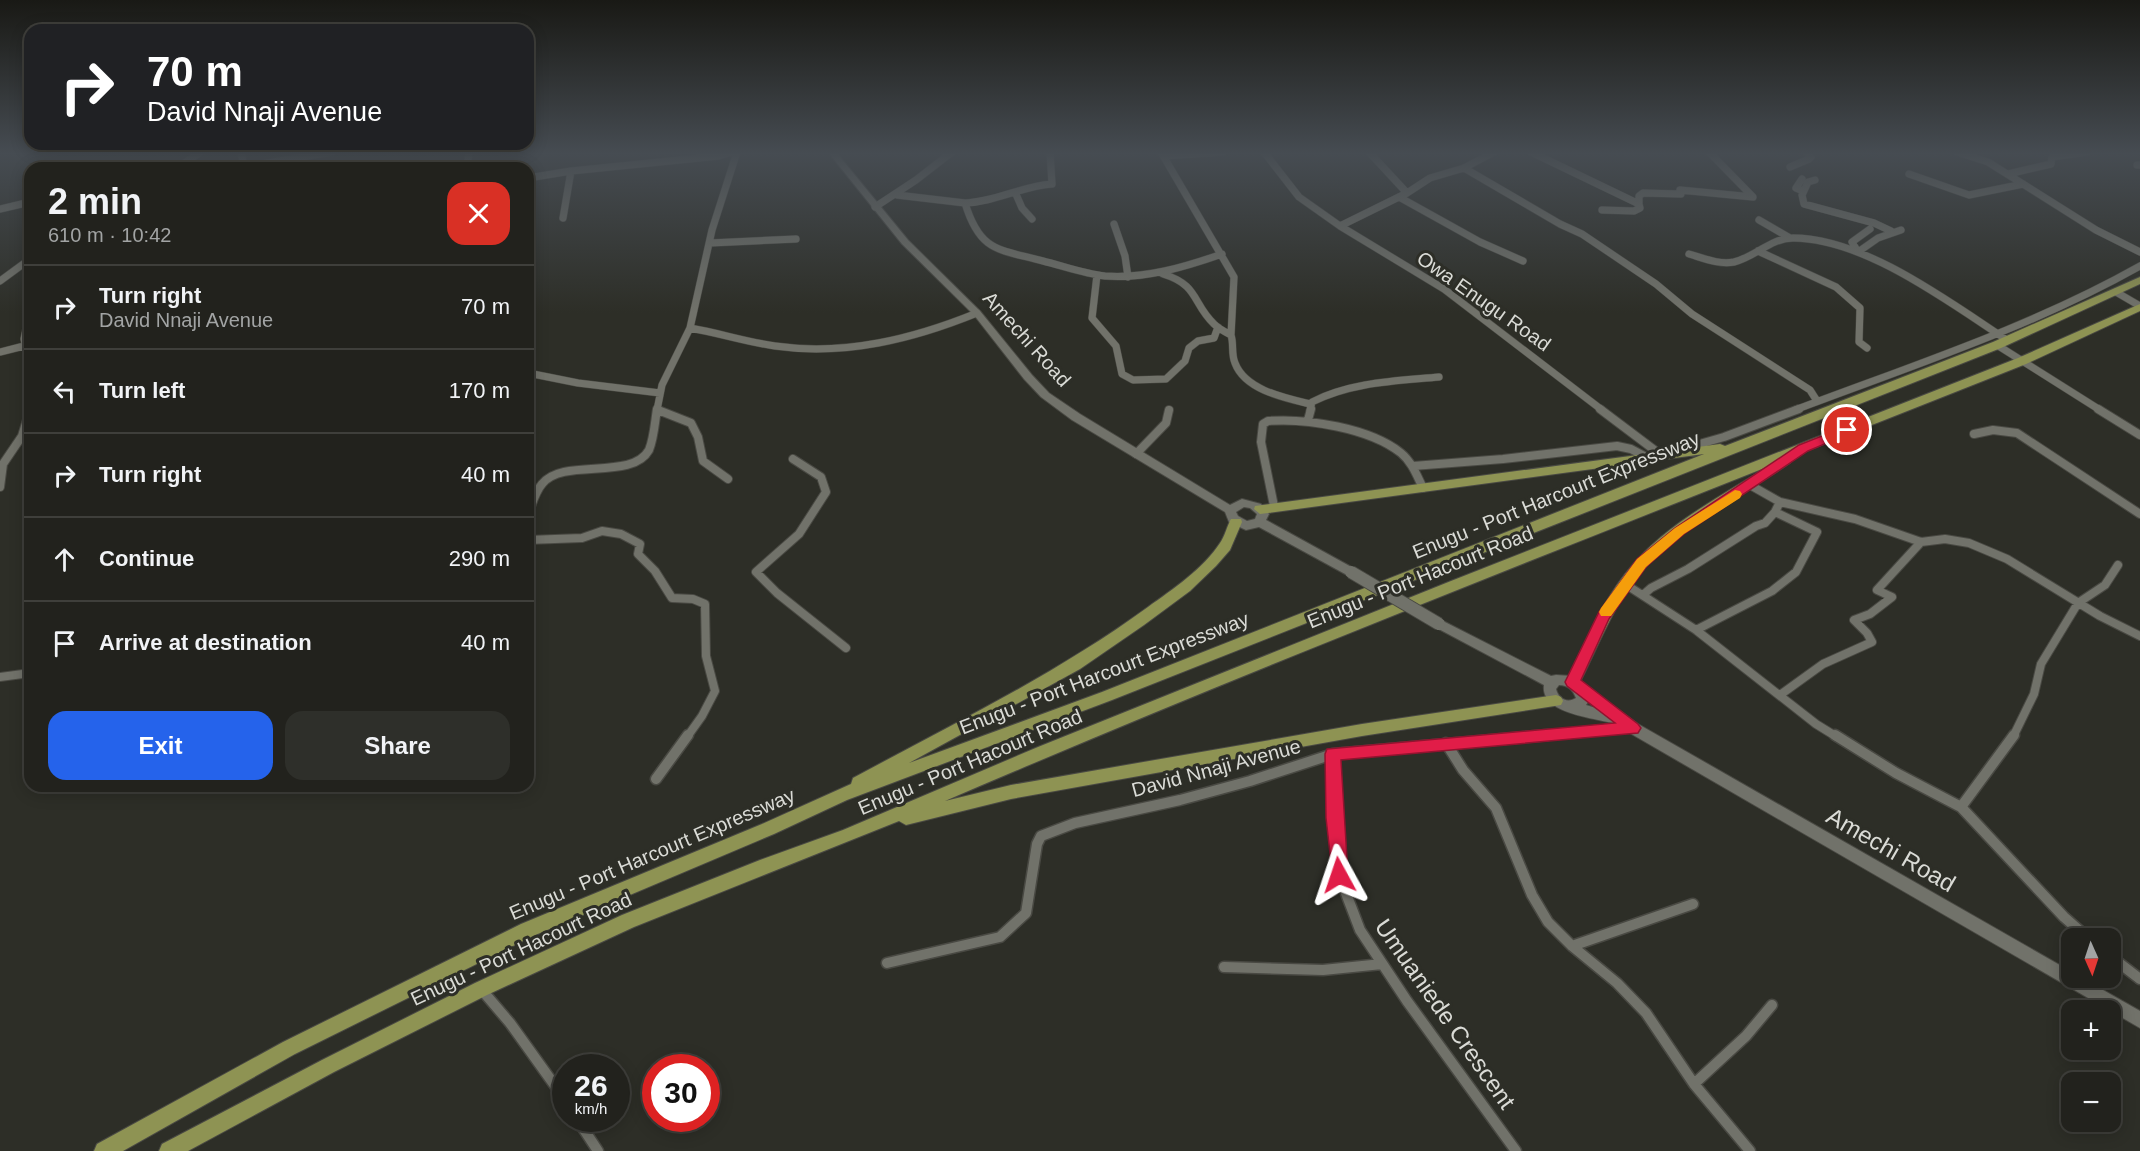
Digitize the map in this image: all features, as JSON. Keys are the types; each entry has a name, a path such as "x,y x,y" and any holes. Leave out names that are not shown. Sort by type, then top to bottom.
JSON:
{"highway":[{"name":"Enugu - Port Harcourt Expressway","path":"104,1151 289,1048 521,933 749,837 841,795 1107,696 1737,446 2116,292 2140,280"},
{"path":"1576,685 1604,616 1625,584 1641,563 1679,531 1803,448 2022,362 2140,307"},
{"path":"1260,516 1274,506 1737,446"},
{"name":"Enugu - Port Hacourt Road","path":"169,1151 328,1066 481,989 628,921 766,865 847,836 1043,752 1803,448"},
{"path":"841,795 869,776 1075,665 1139,621 1192,581 1225,546 1233,516"},
{"path":"847,836 913,816 1011,792 1362,730 1562,704"}],"main road":[{"name":"Amechi Road","path":"876,207 929,268 977,313 1028,377 1045,394 1076,417 1233,516"},
{"path":"1260,516 1246,526 1233,516 1242,503 1249,503 1260,516 1439,624 1552,683 1561,680 1576,685 1620,720"},
{"path":"1552,683 1550,692 1562,704 1620,720"},
{"path":"1562,704 1579,704 1583,700 1576,685"},
{"name":"Amechi Road","path":"1620,720 2140,1020"}],"street":[{"path":"562,218 565,206"},
{"path":"534,501 541,485 549,477 581,470 626,465 640,459 649,449 665,376 690,328 719,206"},
{"path":"966,206 973,229 987,245 1097,275 1128,277 1163,274 1222,254"},
{"path":"1021,206 1032,219"},
{"path":"1194,206 1231,270 1235,285 1231,335 1235,363 1250,379 1280,397 1310,404"},
{"name":"Owa Enugu Road","path":"1313,206 1340,226 1444,289 1661,455"},
{"path":"1340,226 1381,206"},
{"path":"1415,206 1480,242 1523,261"},
{"path":"1529,206 1582,234 1656,284 1692,314 1810,390 1817,401"},
{"path":"1602,210 1634,211 1640,208 1638,206"},
{"path":"1810,206 1874,223 1891,231"},
{"path":"2058,206 2096,230 2140,252"},
{"path":"1759,220 1790,238"},
{"path":"1114,224 1117,237 1125,250 1128,277"},
{"path":"1858,252 1852,242 1870,229"},
{"path":"1858,252 1868,242 1891,231 1901,230"},
{"path":"1689,254 1728,263 1777,241 1790,238 1823,242 1858,252 1959,308 2000,339 2022,362 2140,435"},
{"path":"710,243 796,239"},
{"path":"1758,251 1845,293 1860,308 1859,342 1867,348"},
{"path":"0,281 24,264"},
{"path":"1661,455 1724,437 1817,401 2000,339 2140,266"},
{"path":"1163,274 1185,283 1218,327 1231,335"},
{"path":"1097,275 1091,316 1095,324 1116,344 1121,357 1122,374 1133,380 1166,379 1185,362 1189,348 1198,341 1214,338 1218,327"},
{"path":"2116,292 2140,307"},
{"path":"690,328 777,346 859,347 879,345 977,313"},
{"path":"0,352 24,346"},
{"path":"534,374 578,383 660,393"},
{"path":"1308,420 1310,404 1318,398 1340,391 1391,382 1439,377"},
{"path":"658,410 691,423 698,437 703,461 728,479"},
{"path":"1136,454 1166,423 1169,410"},
{"path":"1274,506 1261,442 1263,423 1281,420 1308,420 1380,441 1397,450 1413,466 1423,488"},
{"path":"0,487 3,464 24,430"},
{"path":"1974,434 1993,430 2017,433 2140,514"},
{"path":"1413,466 1503,459 1617,446 1631,449 1646,458"},
{"path":"793,459 821,477 826,492 799,534 756,572 768,585 823,626 846,648"},
{"path":"1750,485 1780,502 1855,519 1921,542 1945,539 1970,543 2007,559 2078,603 2140,636"},
{"path":"1643,595 1756,526 1765,524 1780,502"},
{"path":"1696,630 1772,591 1797,573 1817,532 1775,512"},
{"path":"534,540 582,538 602,531 621,534 640,544 638,554 655,571 672,598 693,599 705,604 706,656 715,691 702,716 656,779"},
{"path":"1780,695 1790,684 1808,673 1859,645 1872,642 1868,633 1854,620 1870,614 1892,597 1877,590 1921,542"},
{"path":"1961,807 2016,733 2034,694 2041,664 2078,603 2105,585 2118,564"},
{"path":"1625,584 1696,630 1836,737 1896,773 1961,807 2076,928"},
{"path":"0,677 24,674"},
{"name":"David Nnaji Avenue","path":"887,963 1000,937 1026,913 1037,844 1041,836 1075,823 1180,800 1250,781 1333,754 1633,728"},
{"path":"1446,743 1463,770 1496,808 1539,908 1548,922 1572,946 1617,983 1646,1013 1694,1084 1750,1151"},
{"name":"Umuaniede Crescent","path":"1333,754 1334,818 1339,875 1360,930 1516,1151"},
{"path":"1572,946 1693,903"},
{"path":"1224,967 1345,969 1382,964"},
{"path":"2121,964 2140,979"},
{"path":"481,989 510,1023 552,1082"},
{"path":"1694,1084 1746,1036 1772,1005"},
{"path":"586,1132 598,1151"}],"slow traffic":[{"path":"1606,612 1641,563 1679,531 1735,494"}],"route":[{"path":"1339,875 1334,818 1333,754 1633,728 1573,682 1604,616 1625,584 1641,563 1679,531 1803,448 1847,430"}]}
